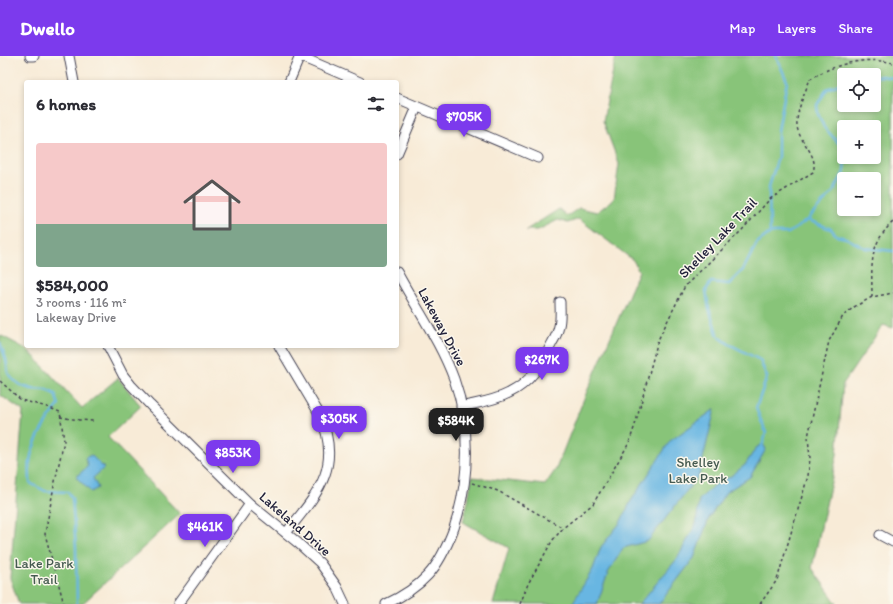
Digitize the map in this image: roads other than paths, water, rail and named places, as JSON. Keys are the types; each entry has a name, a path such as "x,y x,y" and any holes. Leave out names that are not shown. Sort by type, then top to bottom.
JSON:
{"street":[{"path":"69,56 74,80"},
{"path":"290,80 300,56 355,80"},
{"path":"399,99 538,158"},
{"path":"399,149 417,107"},
{"name":"Lakeway Drive","path":"386,604 410,591 428,576 435,567 450,539 461,503 465,481 467,444 462,407 448,365 399,276"},
{"path":"462,407 491,400 510,393 527,381 535,373 547,354 559,328 561,316 560,302"},
{"name":"Lakeland Drive","path":"109,348 123,375 150,405 250,504 320,563 337,587 345,604"},
{"path":"280,348 320,415 326,430 329,448 327,468 324,479 318,491 286,533"},
{"path":"178,604 250,504"},
{"path":"880,535 893,542"}],"water":[{"path":"715,409 699,475 648,541 623,548 608,573 597,604 572,604 593,569 601,547 620,523 631,501 670,441"},
{"path":"763,444 766,449 750,477 726,492 709,518 694,558 659,604 639,604 677,559 696,524 699,500 712,487 731,476 745,465 756,448"},
{"path":"91,455 104,468 93,478 98,488 91,492 76,477 88,466 85,458"}],"waterway":[{"path":"770,233 769,187 778,157 778,131 787,81 776,56"},
{"path":"881,76 893,78"},
{"path":"837,85 827,89 817,105 818,114 824,127 837,142"},
{"path":"762,446 766,433 756,408 767,377 760,360 729,344 718,336 709,309 706,290 711,282 729,284 743,270 757,243 770,233 788,233 807,220 834,191 844,172 845,164"},
{"path":"808,220 831,229 837,236 846,238 865,248 893,251"},
{"path":"0,343 6,359 8,373 12,379 22,386 32,389 46,390 55,394 59,405 45,424 34,446 30,464 30,483 45,491 68,492 72,498 76,548 77,604"}],"park label":[{"name":"Shelley Lake Park","path":"698,470"},
{"name":"Lake Park Trail","path":"44,572"}]}
